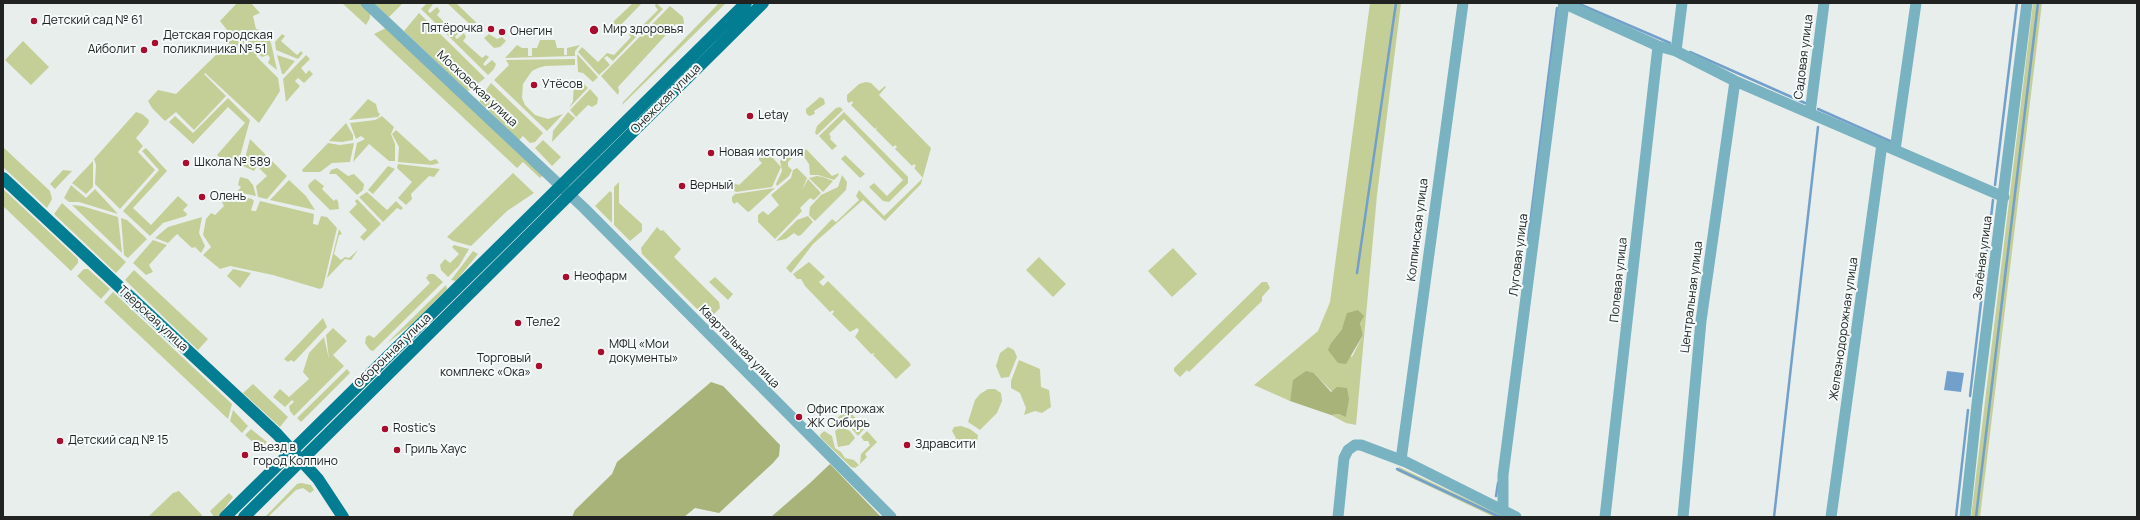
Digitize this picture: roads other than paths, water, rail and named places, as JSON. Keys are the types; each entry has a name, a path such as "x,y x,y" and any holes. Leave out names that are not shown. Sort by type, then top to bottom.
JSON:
{"main road":[{"name":"Онежская улица","path":"560,185 746,3"},
{"name":"Онежская улица","path":"569,194 762,3"},
{"name":"Тверская улица","path":"3,178 292,450 318,479 342,517"},
{"name":"Оборонная улица","path":"225,517 456,290 560,185"},
{"name":"Оборонная улица","path":"244,517 569,194"}],"street":[{"name":"Московская улица","path":"366,3 569,194"},
{"name":"Колпинская улица","path":"1401,460 1463,3"},
{"path":"1564,3 1658,46 1676,51 1735,81 2004,197"},
{"name":"Луговая улица","path":"1503,511 1503,475 1564,3"},
{"path":"1676,51 1682,3"},
{"name":"Садовая улица","path":"1810,113 1824,3"},
{"path":"1895,150 1916,3"},
{"name":"Зелёная улица","path":"1965,517 1977,404 2027,3"},
{"name":"Полевая улица","path":"1605,517 1658,46"},
{"name":"Центральная улица","path":"1683,517 1701,321 1735,81"},
{"name":"Железнодорожная улица","path":"1831,517 1882,144"},
{"name":"Квартальная улица","path":"569,194 891,517"},
{"path":"1338,517 1344,458 1348,450 1355,445 1361,445 1401,460 1516,517"}],"water":[{"path":"1947,371 1964,373 1961,392 1944,390"}],"waterway":[{"path":"1357,273 1396,3"},
{"path":"1577,3 1670,43"},
{"path":"1995,185 2017,3"},
{"path":"1976,517 2038,3"},
{"path":"1528,240 1557,8"},
{"path":"1690,52 1805,103"},
{"path":"1818,109 1890,141"},
{"path":"1774,517 1818,127"},
{"path":"1970,396 1993,200"},
{"path":"1956,517 1968,410"},
{"path":"1397,469 1500,517"},
{"path":"1496,496 1498,483"}],"place":[{"name":"Детский сад № 61","path":"34,21"},
{"name":"Пятёрочка","path":"491,29"},
{"name":"Мир здоровья","path":"594,30"},
{"name":"Онегин","path":"502,32"},
{"name":"Детская городская поликлиника № 51","path":"155,43"},
{"name":"Айболит","path":"144,50"},
{"name":"Утёсов","path":"534,85"},
{"name":"Letay","path":"750,116"},
{"name":"Новая история","path":"711,153"},
{"name":"Школа № 589","path":"186,163"},
{"name":"Верный","path":"682,186"},
{"name":"Олень","path":"202,197"},
{"name":"Неофарм","path":"566,277"},
{"name":"Теле2","path":"518,323"},
{"name":"МФЦ «Мои документы»","path":"601,352"},
{"name":"Торговый комплекс «Ока»","path":"539,366"},
{"name":"Офис прожаж ЖК Сибирь","path":"799,417"},
{"name":"Rostic's","path":"385,429"},
{"name":"Детский сад № 15","path":"60,441"},
{"name":"Здравсити","path":"907,445"},
{"name":"Гриль Хаус","path":"397,450"},
{"name":"Въезд в город Колпино","path":"245,455"}]}
